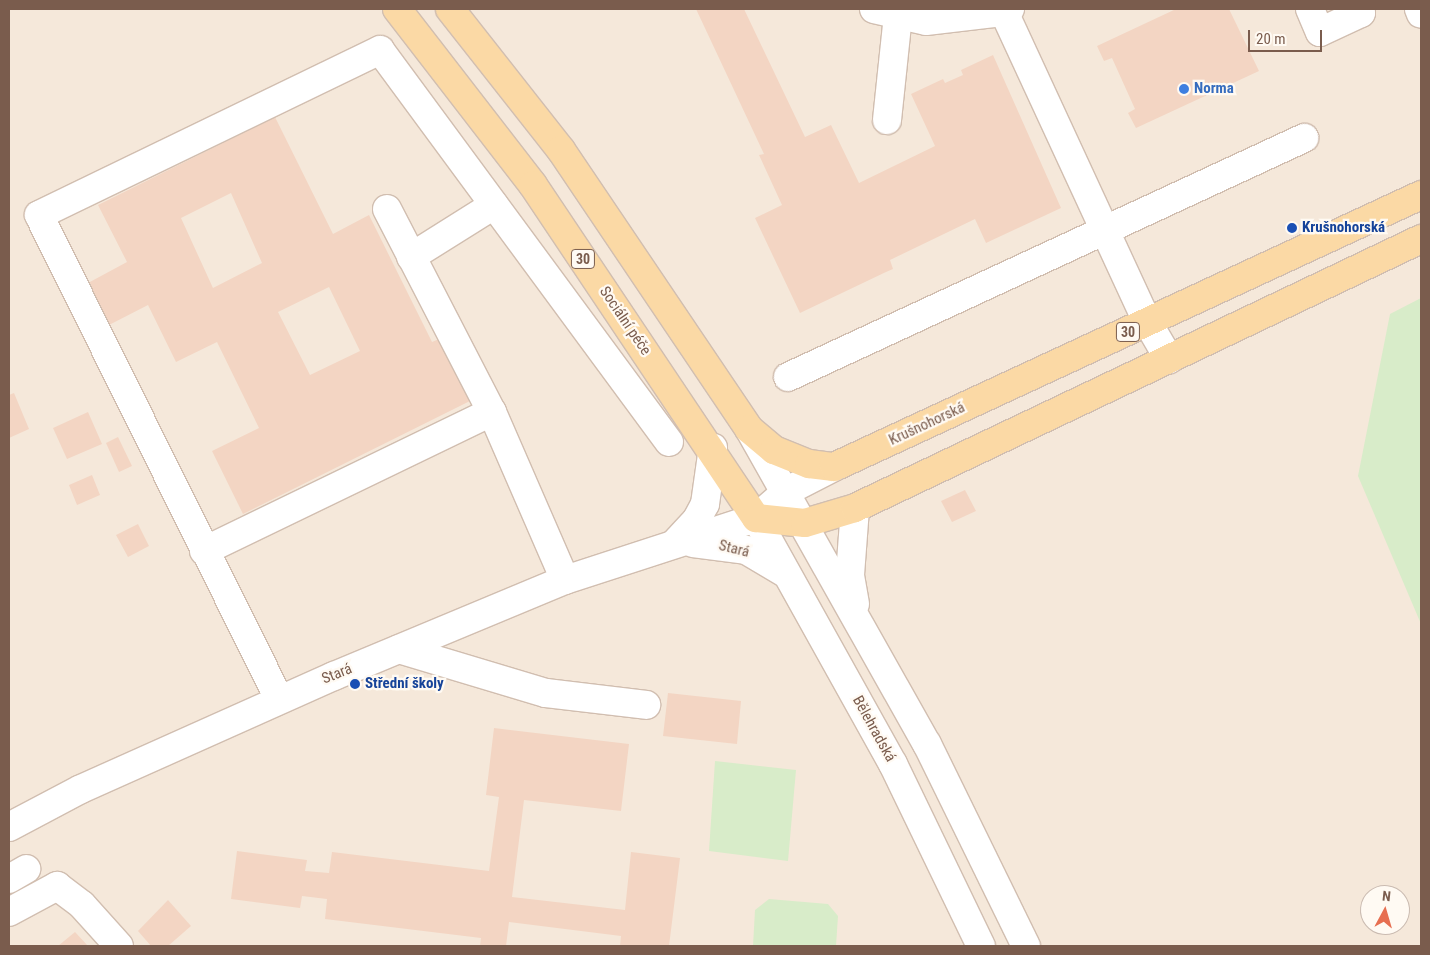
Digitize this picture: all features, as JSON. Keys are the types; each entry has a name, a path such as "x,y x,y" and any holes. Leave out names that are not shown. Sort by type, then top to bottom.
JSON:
{"main road":[{"name":"Sociální péče","path":"397,9 533,185 713,448 756,518"},
{"path":"450,9 561,150 749,429 791,460 834,467"},
{"name":"Krušnohorská","path":"834,467 1421,195"},
{"name":"30","path":"756,518 796,506 855,508 1421,239"}],"street":[{"path":"1310,9 1320,32 1361,13 1359,9"},
{"path":"1419,9 1421,14"},
{"path":"887,120 886,12 926,21 1008,10 1148,323 1169,359"},
{"path":"279,699 39,215 380,50 668,442"},
{"path":"788,377 1107,231 1304,138"},
{"path":"412,257 494,205"},
{"path":"387,209 492,412 565,580"},
{"path":"204,551 492,412"},
{"path":"749,429 796,506 856,612 927,744 1026,946"},
{"name":"Stará","path":"674,542 697,519 705,504 713,448"},
{"name":"Krušnohorská","path":"796,506 834,467"},
{"name":"30","path":"756,518 796,506"},
{"path":"855,508 850,575 856,612"},
{"name":"Stará","path":"9,827 81,789 279,699 565,580 674,542 756,518"},
{"name":"Bělehradská","path":"756,518 893,764 981,946"},
{"name":"Stará","path":"674,542 735,546 761,556 789,575"},
{"path":"399,649 546,693 646,705"},
{"path":"9,912 57,886 82,905 119,946"}],"shaded area":[{"path":"9,9 1421,9 1421,946 9,946"}],"green space":[{"path":"1421,298 1421,624 1358,476 1390,314"},
{"path":"715,761 796,770 788,861 709,851"},
{"path":"769,899 828,904 838,916 836,946 753,946 755,910"}],"building":[{"path":"696,9 744,9 805,137 831,125 859,183 935,146 911,94 943,79 945,83 963,75 961,70 993,55 1061,208 986,243 975,219 890,260 893,269 800,313 755,218 782,205 759,155 764,154"},
{"path":"1176,9 1229,9 1259,71 1136,128 1128,113 1135,109 1112,58 1104,61 1097,46"},
{"path":"275,117 333,234 369,215 432,342 439,339 470,401 243,514 212,451 259,428 217,342 176,362 148,305 109,325 88,283 127,262 98,205","holes":["231,193 262,263 213,288 181,218","329,287 360,351 310,375 278,312"]},
{"path":"14,393 29,429 9,438 9,395"},
{"path":"88,412 102,444 67,459 53,428"},
{"path":"118,437 132,466 119,472 106,443"},
{"path":"92,475 100,495 77,505 69,485"},
{"path":"965,490 976,511 952,522 941,501"},
{"path":"138,524 149,546 128,557 116,535"},
{"path":"668,693 741,701 737,744 663,736"},
{"path":"494,728 629,744 621,811 524,800 512,897 625,910 631,852 680,858 669,946 620,946 621,936 509,922 506,946 480,946 481,938 325,919 327,899 302,896 300,908 231,899 237,851 307,860 305,871 329,873 332,852 489,871 499,797 486,795"},
{"path":"168,900 191,926 168,946 151,946 138,931"},
{"path":"75,932 88,946 58,946"}],"place":[{"name":"Norma","path":"1184,89"},
{"name":"Krušnohorská","path":"1292,228"},
{"name":"Střední školy","path":"355,684"}]}
